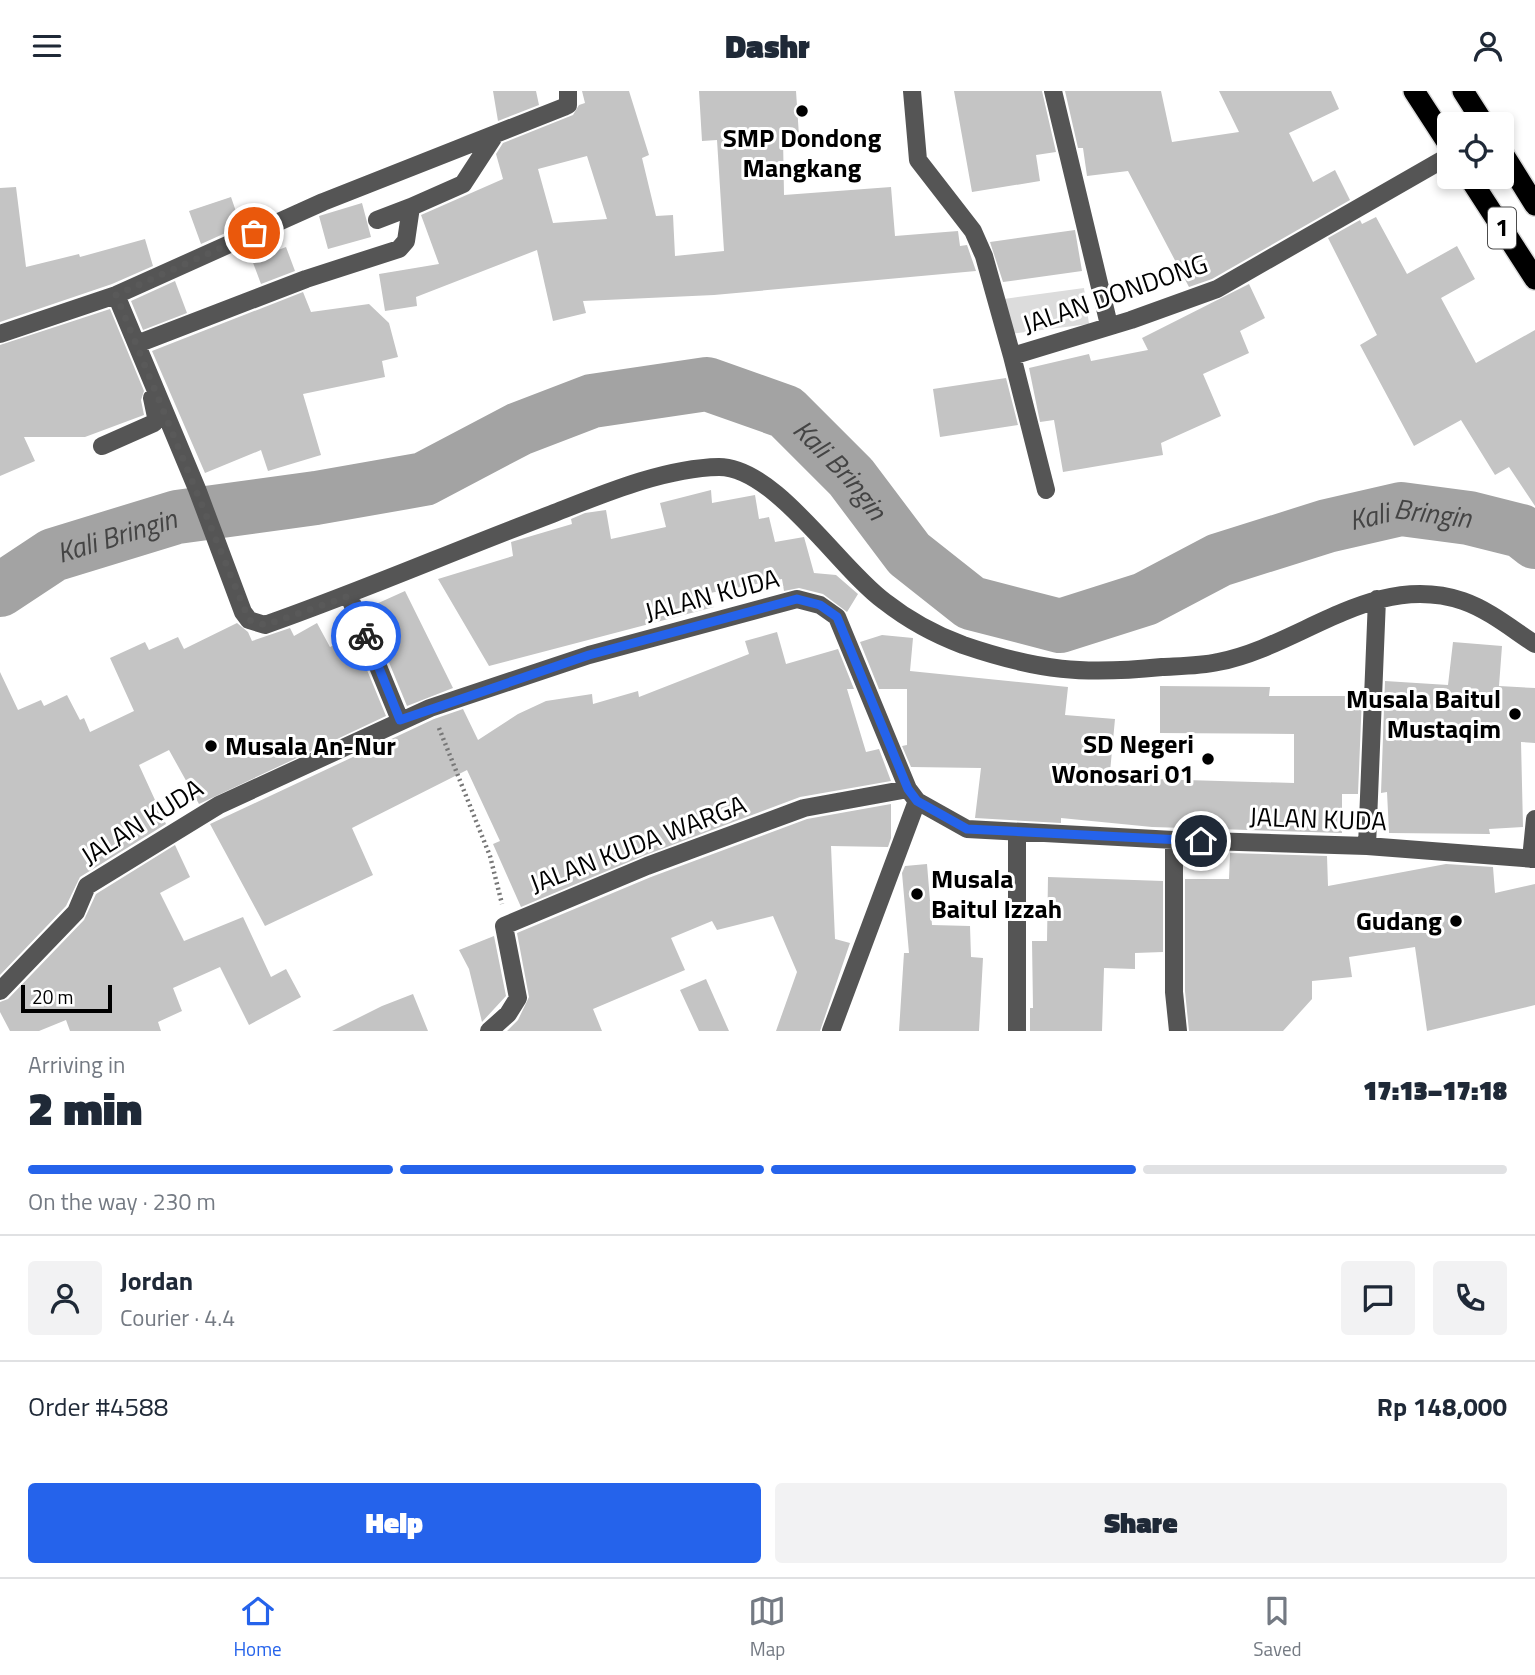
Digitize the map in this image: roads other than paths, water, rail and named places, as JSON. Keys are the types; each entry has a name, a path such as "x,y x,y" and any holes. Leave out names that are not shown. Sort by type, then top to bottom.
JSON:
{"highway":[{"path":"1414,91 1437,126"},
{"path":"1469,92 1478,112"},
{"name":"1","path":"1514,171 1535,205"},
{"name":"1","path":"1477,189 1535,279"}],"street":[{"path":"0,334 116,295 323,202 493,138 565,107 568,105 568,91"},
{"name":"JALAN DONDONG","path":"912,91 918,160 973,231 985,256 1012,356 1217,289 1437,163"},
{"path":"1053,91 1109,325"},
{"path":"377,220 463,184 493,138"},
{"path":"137,344 306,279 398,249 405,241 411,207"},
{"path":"116,295 197,489 243,612 256,624 265,625 349,596 454,551 588,500 665,476 722,467 738,470 765,484 883,600 903,614 954,641 1040,667 1077,672 1114,672 1218,662 1256,651 1377,599 1409,594 1442,596 1465,602 1535,644"},
{"path":"1012,356 1046,490"},
{"path":"102,446 154,423 156,417 150,393 154,385"},
{"path":"349,596 400,720"},
{"name":"JALAN KUDA","path":"0,991 75,912 87,886 219,804 430,708 589,655 797,599 820,605 837,617 912,795 967,829 1017,834 1367,846 1533,859"},
{"path":"1367,846 1377,599"},
{"path":"831,1031 912,795"},
{"name":"JALAN KUDA WARGA","path":"489,1031 508,1014 518,994 504,926 647,866 804,808 912,795"},
{"path":"1533,859 1535,819"},
{"path":"1017,834 1017,1031"},
{"path":"1174,840 1174,992 1178,1031"}],"waterway":[{"name":"Kali Bringin","path":"0,590 53,555 177,517 316,498 424,479 519,429 592,401 707,384 786,412 851,477 909,554 971,603 1060,626 1145,599 1219,560 1327,526 1401,509 1469,518 1521,531 1535,542"}],"place":[{"name":"SMP Dondong Mangkang","path":"802,111"},
{"name":"Musala Baitul Mustaqim","path":"1515,714"},
{"name":"Musala An-Nur","path":"211,746"},
{"name":"SD Negeri Wonosari 01","path":"1208,759"},
{"name":"Musala Baitul Izzah","path":"917,894"},
{"name":"Gudang","path":"1456,921"}]}
